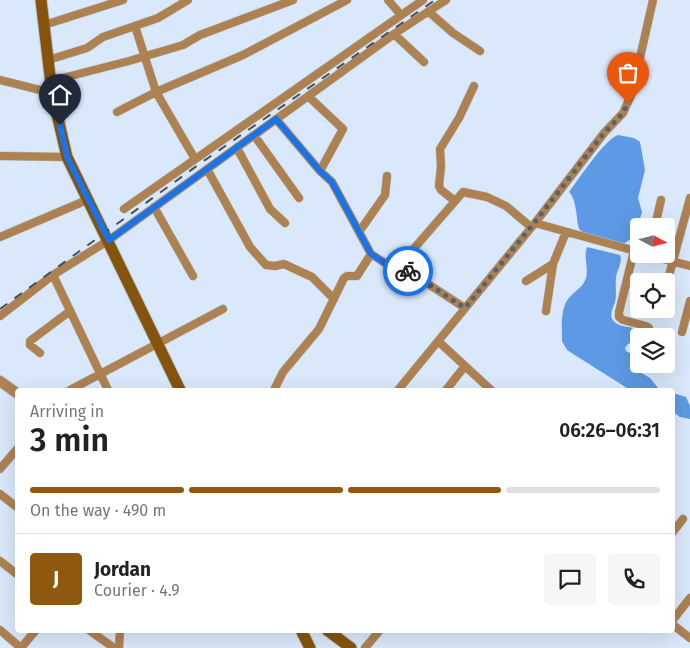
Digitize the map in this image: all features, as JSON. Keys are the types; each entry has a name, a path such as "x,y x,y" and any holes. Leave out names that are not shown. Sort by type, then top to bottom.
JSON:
{"main road":[{"path":"41,0 50,81 67,157 87,200 109,240 179,388"},
{"path":"302,633 310,648"},
{"path":"332,633 351,648"}],"street":[{"path":"44,26 123,0"},
{"path":"48,60 87,48 103,37 158,18 188,0"},
{"path":"50,81 183,45 200,34 293,0"},
{"path":"117,112 156,92 243,55 347,0"},
{"path":"388,0 400,15"},
{"path":"124,209 423,0"},
{"path":"0,316 53,275 109,240 394,34 446,0"},
{"path":"400,388 533,225 604,133 623,113 632,93 653,0"},
{"path":"429,12 453,33 480,51"},
{"path":"135,26 156,92 195,159"},
{"path":"394,34 424,62"},
{"path":"0,80 52,93"},
{"path":"456,202 441,190 439,186 442,166 440,149 459,118 474,86"},
{"path":"308,96 342,129 320,171"},
{"path":"276,119 320,171 332,182 371,254 388,265 408,271 465,308"},
{"path":"254,135 299,198"},
{"path":"237,148 270,209 286,223"},
{"path":"0,156 67,157"},
{"path":"207,169 250,246 266,265 284,264 312,277 334,298"},
{"path":"359,232 385,195 387,176"},
{"path":"408,271 410,253 463,192 487,197 506,206 533,225 630,249"},
{"path":"675,254 690,198"},
{"path":"0,237 87,200"},
{"path":"657,218 661,200"},
{"path":"154,207 193,276"},
{"path":"546,311 553,264 566,232"},
{"path":"275,388 283,372 319,329 344,278 347,276 357,276 371,254"},
{"path":"675,262 690,266"},
{"path":"633,263 619,317 649,328"},
{"path":"526,281 553,264"},
{"path":"53,275 107,388"},
{"path":"682,332 690,300"},
{"path":"74,388 223,309"},
{"path":"40,353 30,344 30,341 70,312"},
{"path":"438,341 489,388"},
{"path":"448,388 465,366"},
{"path":"0,381 15,392"},
{"path":"0,469 15,452"},
{"path":"0,494 15,506"},
{"path":"675,529 683,519"},
{"path":"0,561 15,573"},
{"path":"675,619 690,598"},
{"path":"675,626 690,638"},
{"path":"0,630 21,648 34,633"},
{"path":"93,633 114,648"},
{"path":"119,648 120,633"},
{"path":"365,648 378,633"}],"water":[{"path":"618,135 634,138 640,142 645,170 638,198 642,212 640,218 630,218 630,239 622,245 586,235 579,229 575,204 569,192 612,138"},
{"path":"587,247 620,255 621,260 616,277 616,299 611,313 612,318 618,325 633,328 630,328 630,343 625,348 630,353 630,373 642,373 650,378 658,388 627,388 567,350 562,341 562,320 565,304 570,296 583,284 587,270"},
{"path":"675,394 686,397 690,406 690,419 680,417 675,413"}],"railway":[{"path":"0,309 198,165 435,0"}],"way so far":[{"path":"408,271 465,308 604,133 623,113 628,103"}],"route":[{"path":"60,125 67,157 87,200 109,240 276,119 320,171 332,182 371,254 388,265 408,271"}]}
